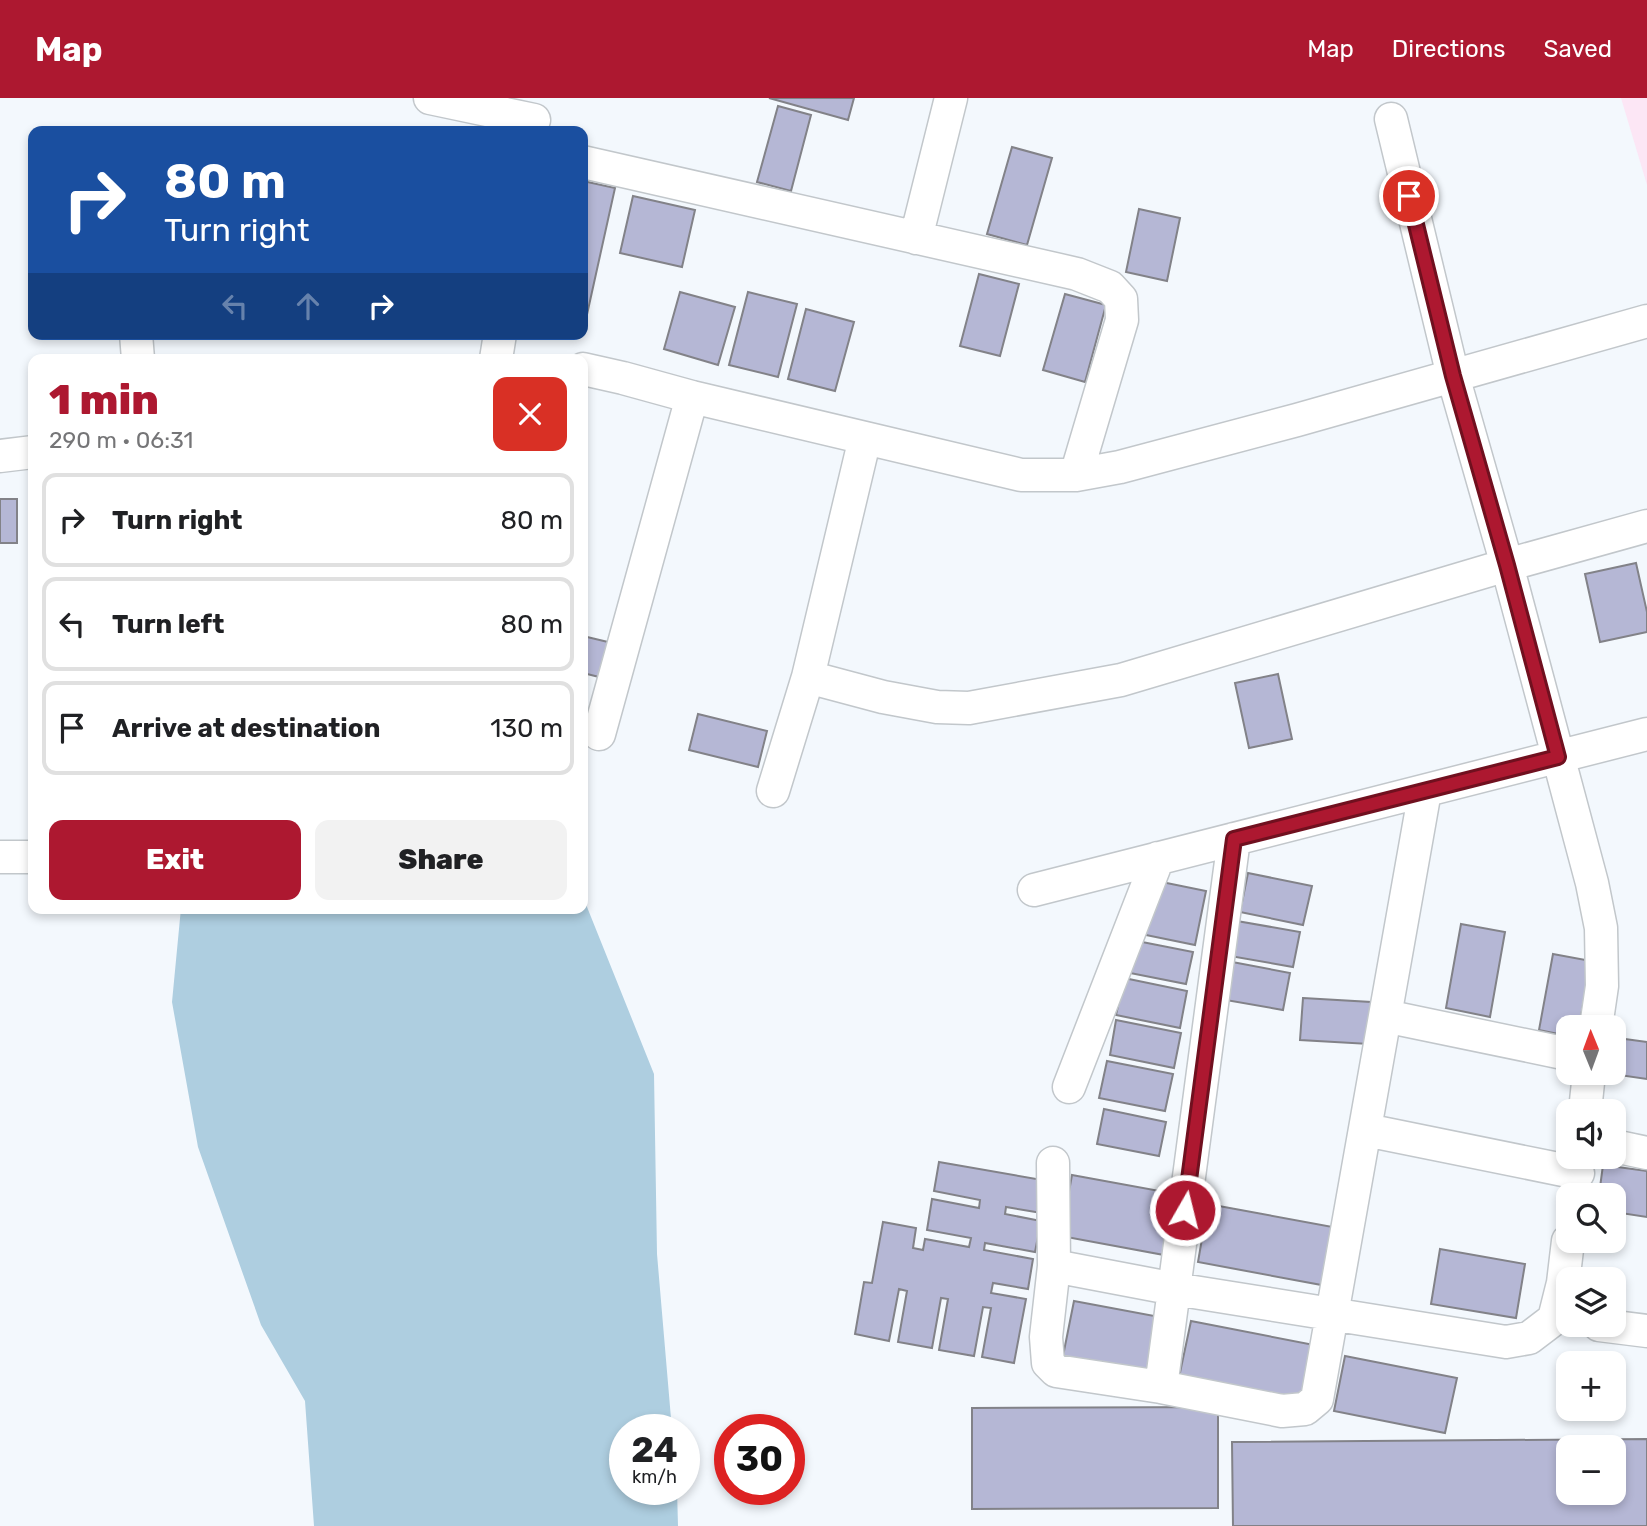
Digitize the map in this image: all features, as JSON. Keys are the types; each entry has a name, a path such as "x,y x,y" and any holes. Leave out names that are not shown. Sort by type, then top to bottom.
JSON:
{"street":[{"path":"430,98 535,116"},
{"path":"916,238 951,98"},
{"path":"1391,119 1453,376 1507,565 1592,883 1601,928 1602,986 1598,1015"},
{"path":"588,163 1077,274 1110,287 1121,299 1122,320 1076,475"},
{"path":"588,370 1021,475 1076,475 1121,467 1647,321"},
{"path":"599,734 692,397"},
{"path":"773,791 808,677 865,438"},
{"path":"0,456 28,453"},
{"path":"808,677 883,697 937,707 969,708 1121,680 1647,526"},
{"path":"1034,890 1647,734"},
{"path":"1053,1163 1054,1266 1046,1336 1048,1363 1056,1371 1161,1387 1282,1411 1305,1409 1317,1399 1425,791"},
{"path":"1161,1387 1234,839"},
{"path":"0,857 28,858"},
{"path":"1069,1087 1158,858"},
{"path":"1385,1016 1556,1052"},
{"path":"1366,1130 1577,1175"},
{"path":"1626,1149 1647,1153"},
{"path":"1054,1266 1175,1289 1506,1342 1529,1338 1556,1323"},
{"path":"1626,1328 1647,1331"}],"shaded area":[{"path":"1621,98 1647,98 1647,185"}],"water":[{"path":"588,909 654,1074 657,1254 671,1414 609,1414 609,1505 677,1505 678,1526 314,1526 305,1401 261,1325 198,1147 172,1002 180,914 588,914"}],"building":[{"path":"769,98 854,98 848,120"},
{"path":"778,106 811,115 791,191 757,182"},
{"path":"1012,147 1052,158 1027,245 987,234"},
{"path":"588,182 615,188 588,310"},
{"path":"633,196 695,210 682,267 620,253"},
{"path":"1139,209 1180,218 1167,281 1126,272"},
{"path":"979,274 1019,284 1000,356 960,346"},
{"path":"680,292 735,307 718,365 664,349"},
{"path":"748,292 797,304 778,377 729,365"},
{"path":"1065,294 1106,305 1085,382 1043,370"},
{"path":"806,309 854,322 835,391 788,379"},
{"path":"0,499 17,499 17,543 0,543"},
{"path":"1636,563 1647,612 1647,632 1600,642 1585,574"},
{"path":"588,637 608,642 599,677 588,674"},
{"path":"1278,674 1292,739 1249,748 1235,683"},
{"path":"698,714 767,731 758,767 689,750"},
{"path":"1248,873 1312,886 1303,925 1240,912"},
{"path":"1152,880 1206,891 1195,945 1141,934"},
{"path":"1237,921 1300,932 1293,967 1230,956"},
{"path":"1461,924 1505,932 1490,1017 1446,1008"},
{"path":"1132,940 1193,952 1186,984 1125,972"},
{"path":"1553,954 1591,961 1581,1015 1556,1015 1556,1034 1539,1030"},
{"path":"1227,961 1290,973 1283,1010 1220,999"},
{"path":"1124,978 1187,991 1180,1028 1116,1015"},
{"path":"1303,998 1371,1002 1369,1044 1300,1040"},
{"path":"1116,1020 1181,1033 1174,1068 1110,1055"},
{"path":"1626,1039 1647,1042 1647,1079 1626,1076"},
{"path":"1107,1061 1173,1074 1165,1111 1099,1098"},
{"path":"1104,1109 1166,1122 1159,1156 1097,1144"},
{"path":"939,1162 1048,1181 1042,1213 1006,1207 1005,1214 1041,1221 1035,1252 985,1243 984,1250 1033,1259 1028,1289 993,1283 991,1293 1026,1299 1014,1363 982,1357 991,1308 983,1307 974,1356 939,1350 948,1299 941,1298 932,1348 898,1342 907,1291 899,1289 889,1341 855,1334 864,1282 872,1283 883,1222 916,1228 913,1248 923,1250 925,1239 969,1247 971,1238 927,1230 932,1199 979,1208 980,1200 934,1191"},
{"path":"1602,1169 1647,1171 1647,1217 1626,1214 1626,1183 1601,1183"},
{"path":"1072,1175 1176,1194 1164,1255 1061,1236"},
{"path":"1208,1204 1338,1228 1327,1286 1198,1262"},
{"path":"1440,1249 1525,1264 1516,1318 1431,1304"},
{"path":"1074,1301 1165,1318 1152,1379 1062,1361"},
{"path":"1191,1321 1314,1345 1302,1406 1178,1382"},
{"path":"1345,1356 1457,1378 1445,1433 1334,1411"},
{"path":"1218,1407 1218,1508 972,1509 972,1408"},
{"path":"1626,1439 1647,1439 1647,1526 1233,1526 1232,1442 1556,1440 1556,1505 1626,1505"}],"route":[{"path":"1185,1210 1234,839 1558,757 1453,376 1409,196"}]}
